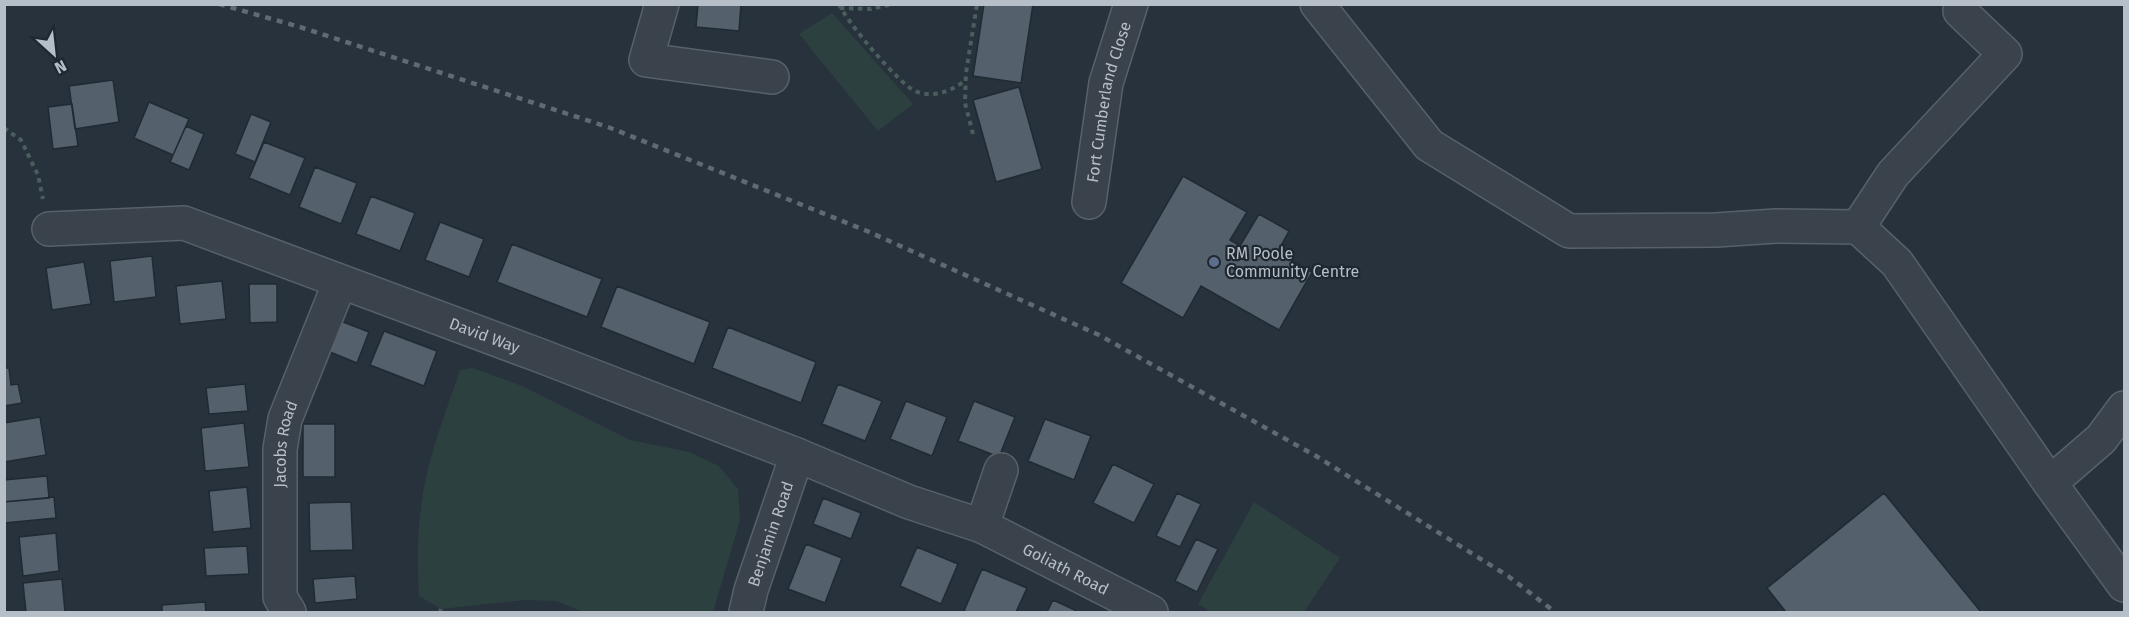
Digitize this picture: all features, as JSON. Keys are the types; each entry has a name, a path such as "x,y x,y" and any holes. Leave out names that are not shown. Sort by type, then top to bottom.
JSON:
{"street":[{"name":"Fort Cumberland Close","path":"1089,202 1106,83 1131,4"},
{"path":"1317,4 1429,145 1569,231 1716,230 1776,226 1858,227 1898,263 2050,483 2124,585"},
{"path":"661,11 646,60 772,77"},
{"path":"1858,227 1893,174 2005,54 1960,11"},
{"name":"David Way","path":"49,229 184,223 797,454 909,502"},
{"name":"Jacobs Road","path":"280,607 280,449 285,419 340,282"},
{"path":"2050,483 2101,439 2124,408"},
{"name":"Benjamin Road","path":"746,612 797,454"},
{"path":"982,526 1001,470"},
{"name":"Goliath Road","path":"909,502 982,526 1150,612"}],"path":[{"path":"839,6 871,9 892,4"},
{"path":"973,134 964,103 976,4"},
{"path":"839,6 869,48 913,91 927,95 953,90 966,80"},
{"path":"4,128 21,140 38,175 49,229"}],"green space":[{"path":"832,13 913,104 878,131 799,34"},
{"path":"473,368 522,386 630,440 689,452 719,466 738,489 740,520 713,612 583,612 557,601 525,600 441,609 419,596 419,530 427,473 460,370"},
{"path":"1254,502 1340,558 1304,612 1211,612 1198,604"}],"building":[{"path":"698,4 741,4 739,31 696,27"},
{"path":"984,4 1033,4 1021,83 973,76"},
{"path":"113,80 119,122 75,129 69,86"},
{"path":"1019,87 1042,169 996,182 973,100"},
{"path":"149,102 189,119 173,155 134,138"},
{"path":"72,104 78,146 53,149 48,107"},
{"path":"251,114 271,122 255,162 235,154"},
{"path":"186,126 204,134 189,170 170,162"},
{"path":"264,142 305,158 290,195 249,178"},
{"path":"315,167 357,183 341,224 299,207"},
{"name":"RM Poole Community Centre","path":"1183,176 1247,212 1230,240 1240,246 1259,214 1289,231 1277,253 1312,272 1279,330 1201,286 1183,318 1121,283"},
{"path":"371,196 415,213 400,251 356,234"},
{"path":"440,222 484,239 469,277 425,260"},
{"path":"512,244 602,279 587,317 497,282"},
{"path":"152,256 156,297 114,302 110,261"},
{"path":"84,262 91,304 52,310 46,268"},
{"path":"222,281 226,319 180,324 176,286"},
{"path":"249,284 277,284 277,322 250,323"},
{"path":"617,286 710,322 694,364 601,327"},
{"path":"338,320 369,332 357,363 325,350"},
{"path":"728,327 816,362 801,403 712,368"},
{"path":"384,331 437,351 424,386 370,365"},
{"path":"4,368 9,368 11,385 18,384 22,403 4,406"},
{"path":"245,384 248,411 209,414 206,388"},
{"path":"838,384 882,401 865,441 822,424"},
{"path":"906,401 947,417 932,456 890,439"},
{"path":"974,401 1015,417 999,457 958,441"},
{"path":"40,417 46,455 4,462 4,423"},
{"path":"1045,419 1091,436 1074,480 1028,461"},
{"path":"244,423 249,467 205,471 201,428"},
{"path":"303,424 335,424 335,477 303,477"},
{"path":"1113,464 1154,484 1134,523 1093,503"},
{"path":"47,476 49,498 4,502 4,480"},
{"path":"247,487 251,528 213,532 209,491"},
{"path":"1177,493 1201,504 1180,547 1156,536"},
{"path":"1884,493 1981,612 1786,612 1767,588"},
{"path":"54,497 56,518 4,523 4,502"},
{"path":"823,498 861,513 851,539 813,524"},
{"path":"351,502 353,550 310,551 309,503"},
{"path":"56,533 59,571 23,576 19,537"},
{"path":"1196,539 1218,549 1197,592 1175,581"},
{"path":"806,544 842,558 825,603 788,589"},
{"path":"247,546 249,574 206,576 204,548"},
{"path":"917,547 958,564 941,604 900,586"},
{"path":"982,569 1027,588 1016,612 964,611"},
{"path":"355,576 357,599 315,603 313,579"},
{"path":"62,579 65,612 26,612 23,583"},
{"path":"1053,600 1075,610 1074,612 1047,612"},
{"path":"205,602 206,612 162,612 162,605"}],"railway":[{"path":"219,4 300,27 608,127 867,231 1099,335 1316,456 1508,576 1555,612"}],"place":[{"name":"RM Poole Community Centre","path":"1214,262"}]}
